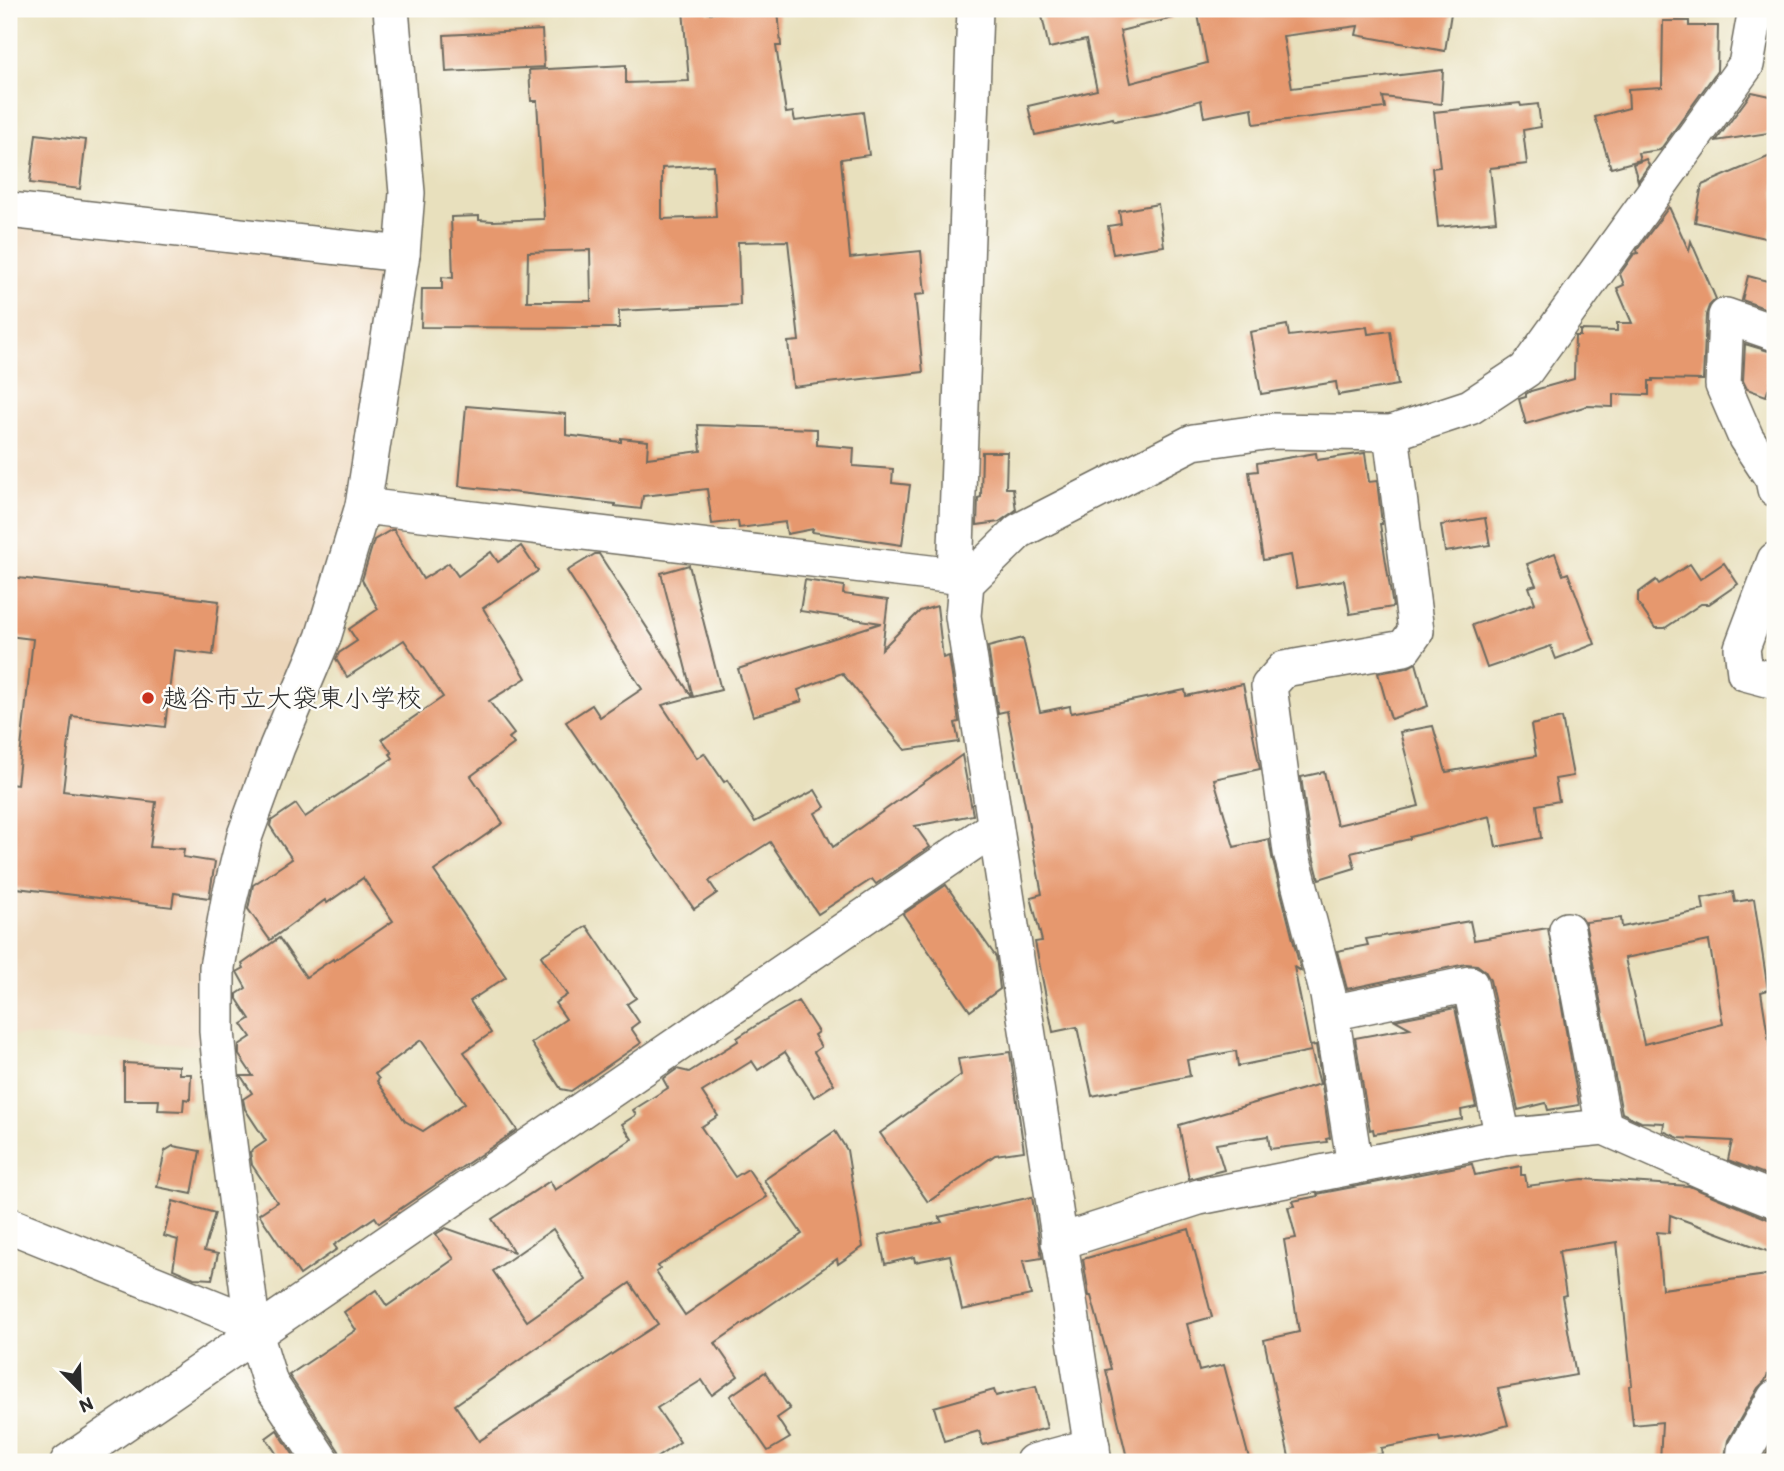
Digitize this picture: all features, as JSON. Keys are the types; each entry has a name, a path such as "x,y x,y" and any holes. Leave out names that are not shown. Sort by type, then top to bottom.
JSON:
{"street":[{"path":"322,1462 270,1383 254,1329 223,1097 217,1031 217,967 229,900 245,835 277,747 323,638 363,506 402,254 407,193 391,9"},
{"path":"975,9 960,580 995,827 1093,1454 1033,1462"},
{"path":"363,506 960,580 1019,531 1193,442 1272,431 1391,433 1470,407 1526,370 1746,65 1756,9"},
{"path":"9,210 402,254"},
{"path":"1775,333 1726,316 1723,385 1746,438 1773,479 1775,489"},
{"path":"1354,1166 1331,1013 1291,852 1269,686 1284,669 1404,648 1416,631 1391,433"},
{"path":"1775,561 1742,648 1745,673 1775,681"},
{"path":"68,1462 254,1329 995,827"},
{"path":"1567,930 1604,1126"},
{"path":"1331,1013 1470,985 1503,1137"},
{"path":"1059,1242 1199,1196 1503,1137 1604,1126 1775,1200"},
{"path":"9,1225 254,1329"},
{"path":"1744,1462 1745,1450 1775,1398"}],"shaded area":[{"name":"越谷市立大袋東小学校","path":"9,221 391,264 354,500 315,630 207,1046 9,1035"}],"building":[{"path":"707,9 708,13 778,9 781,46 776,46 786,113 793,112 795,121 863,112 869,155 841,159 850,258 921,251 925,294 915,295 923,372 793,387 788,342 799,341 788,241 738,242 740,305 619,311 619,328 421,327 422,289 442,289 442,277 453,278 451,217 479,216 479,220 493,221 544,219 537,101 531,101 529,70 626,65 626,83 689,81 683,10","holes":["713,165 716,217 662,219 662,168","590,250 591,301 527,301 528,252"]},
{"path":"1045,9 1172,9 1173,18 1120,31 1131,83 1207,63 1197,9 1424,9 1451,13 1445,51 1356,35 1358,26 1283,36 1292,88 1443,70 1441,104 1383,97 1385,108 1254,124 1252,108 1204,117 1201,100 1161,112 1114,121 1113,118 1035,135 1028,106 1097,90 1086,40 1049,48 1042,16 1046,15"},
{"path":"1663,21 1689,21 1689,26 1718,26 1717,71 1660,150 1638,153 1640,160 1611,168 1595,117 1629,108 1628,89 1662,87"},
{"path":"542,30 544,67 446,72 444,35"},
{"path":"1752,92 1775,97 1775,132 1716,141"},
{"path":"1520,103 1521,106 1538,104 1541,127 1523,130 1527,164 1490,168 1496,221 1438,227 1432,168 1440,167 1434,112"},
{"path":"36,134 86,140 80,189 30,183"},
{"path":"1775,154 1775,208 1769,239 1695,222 1702,185"},
{"path":"1646,159 1649,165 1638,181 1633,164"},
{"path":"1158,204 1164,246 1113,254 1108,226 1121,224 1119,211"},
{"path":"1669,207 1689,251 1691,241 1716,299 1709,306 1706,315 1703,380 1653,379 1649,381 1649,395 1613,394 1613,407 1587,406 1526,424 1519,399 1526,397 1531,391 1574,379 1575,336 1580,336 1580,330 1617,331 1617,323 1632,323 1617,288 1624,285 1620,274 1634,254 1638,253 1637,250"},
{"path":"1748,276 1775,283 1775,312 1742,300"},
{"path":"1287,325 1289,336 1367,327 1368,334 1390,331 1398,385 1338,395 1336,382 1261,394 1250,332"},
{"path":"1745,344 1775,353 1775,370 1766,396 1747,389 1743,381"},
{"path":"466,406 566,414 566,435 621,442 621,438 648,441 647,458 701,451 698,425 817,429 817,445 854,448 853,466 893,469 892,483 910,485 902,545 812,532 813,529 787,534 785,522 739,528 738,521 712,524 707,489 643,496 641,509 459,486"},
{"path":"982,452 1007,452 1006,488 1013,488 1016,510 999,522 977,525 978,498 981,497"},
{"path":"1316,453 1317,460 1365,453 1369,482 1377,481 1380,524 1393,607 1350,614 1344,580 1297,588 1291,555 1263,560 1249,472 1258,471 1257,463"},
{"path":"1485,518 1490,545 1445,552 1441,525"},
{"path":"394,530 423,579 449,563 458,576 491,552 498,562 521,546 538,571 483,608 526,678 489,701 514,734 509,738 514,744 471,776 503,823 434,871 506,977 470,1001 491,1033 464,1052 517,1130 379,1223 375,1217 334,1245 337,1249 300,1275 259,1214 277,1202 252,1165 250,1152 266,1141 245,1109 243,1099 252,1093 241,1076 253,1076 239,1055 239,1045 251,1037 242,1024 250,1019 237,999 237,994 246,988 237,972 244,968 242,964 279,938 306,977 393,921 363,878 327,903 325,900 270,940 248,909 253,885 292,859 270,826 271,821 296,804 305,817 393,758 382,739 443,697 404,640 347,677 336,659 339,653 357,641 349,629 378,609 362,580 374,540","holes":["421,1040 465,1103 423,1131 405,1121 375,1074"]},
{"path":"1555,553 1563,575 1568,573 1595,644 1556,659 1551,646 1487,668 1472,625 1535,603 1529,587 1536,585 1527,564"},
{"path":"599,554 692,697 662,705 697,758 704,753 724,782 727,780 755,822 815,790 825,807 815,813 833,847 962,755 973,815 915,826 930,847 876,884 872,879 818,914 770,842 709,881 717,893 694,909 566,722 592,705 600,717 642,689 567,571"},
{"path":"1724,563 1738,584 1709,604 1701,604 1665,628 1655,628 1638,603 1638,593 1656,580 1659,584 1690,564 1700,579"},
{"path":"689,565 721,690 693,697 661,573"},
{"path":"9,577 219,601 213,655 174,650 165,727 72,716 63,791 156,802 150,847 184,849 183,857 215,862 209,898 174,893 172,907 9,887 9,784 17,785 33,639 9,636"},
{"path":"805,580 844,586 843,594 888,600 882,649 920,611 937,606 943,658 949,656 959,722 955,723 959,742 905,750 842,673 798,690 802,701 753,716 738,669 881,623 800,611"},
{"path":"1023,638 1040,712 1070,706 1071,713 1185,690 1186,696 1243,684 1260,769 1214,779 1234,847 1269,839 1301,971 1294,967 1311,1051 1238,1066 1236,1051 1187,1060 1190,1076 1092,1096 1077,1027 1053,1032 1035,942 1042,941 1031,897 1042,894 1007,711 998,713 988,647"},
{"path":"1416,663 1428,706 1391,719 1378,673 1407,668"},
{"path":"1562,718 1573,776 1555,779 1559,801 1537,805 1541,838 1496,847 1490,816 1351,853 1355,868 1319,879 1311,848 1301,777 1324,772 1337,825 1419,806 1400,732 1433,726 1446,772 1536,756 1531,725"},
{"path":"946,885 996,957 1000,989 970,1011 903,914"},
{"path":"1733,892 1735,902 1754,899 1768,990 1761,992 1772,1061 1775,1062 1775,1178 1728,1160 1732,1141 1679,1138 1663,1131 1664,1123 1641,1122 1622,1113 1585,922 1621,918 1622,927 1704,910 1702,898","holes":["1709,941 1723,1024 1644,1044 1625,958"]},
{"path":"1470,921 1474,940 1548,928 1579,1105 1548,1110 1546,1103 1518,1110 1490,980 1485,971 1477,965 1466,964 1347,989 1337,951 1368,945 1366,939"},
{"path":"587,926 636,998 627,1004 639,1022 631,1028 641,1043 571,1091 561,1089 531,1043 566,1019 555,1003 567,995 541,956"},
{"path":"798,1001 818,1032 814,1035 821,1047 814,1052 834,1084 814,1097 785,1052 758,1070 752,1061 702,1092 718,1116 701,1127 735,1177 748,1169 767,1197 658,1266 660,1269 656,1272 685,1315 802,1234 764,1180 835,1131 847,1150 863,1247 838,1264 837,1259 715,1343 738,1376 712,1395 702,1380 657,1408 680,1442 650,1462 342,1462 339,1451 289,1375 356,1330 344,1312 376,1290 387,1306 454,1259 436,1234 446,1228 514,1252 492,1219 550,1181 555,1190 632,1139 622,1124 636,1115 633,1110 668,1088 663,1079 677,1069 689,1072 738,1041 737,1038","holes":["553,1229 586,1280 527,1321 493,1271","630,1283 658,1324 479,1441 455,1405"]},
{"path":"1455,1008 1476,1107 1461,1110 1462,1119 1374,1134 1373,1129 1370,1130 1355,1038 1410,1028 1395,1020"},
{"path":"1316,1045 1330,1138 1326,1139 1327,1142 1270,1149 1268,1136 1216,1144 1224,1170 1189,1179 1179,1125 1320,1084 1310,1046"},
{"path":"1010,1052 1024,1151 995,1155 928,1202 880,1133 961,1075 958,1059"},
{"path":"124,1063 179,1066 179,1074 191,1074 190,1100 184,1099 183,1111 158,1110 159,1100 124,1100"},
{"path":"173,1146 200,1151 192,1194 157,1187 165,1151"},
{"path":"1472,1164 1475,1175 1521,1166 1521,1175 1525,1175 1527,1186 1583,1179 1689,1186 1775,1220 1775,1254 1670,1215 1669,1233 1657,1232 1662,1289 1775,1274 1775,1357 1765,1381 1758,1388 1728,1440 1724,1462 1660,1462 1662,1422 1633,1425 1629,1386 1632,1385 1617,1242 1559,1251 1566,1295 1562,1296 1576,1375 1498,1389 1508,1425 1471,1436 1440,1441 1439,1437 1381,1448 1382,1454 1333,1462 1298,1462 1297,1456 1289,1457 1264,1340 1299,1332 1284,1240 1296,1238 1288,1207 1295,1206 1293,1201 1318,1196 1317,1194"},
{"path":"1032,1197 1042,1258 1023,1261 1031,1295 962,1310 950,1255 915,1262 914,1257 885,1264 879,1235 942,1222 939,1217"},
{"path":"173,1201 215,1213 204,1251 218,1254 212,1279 194,1278 173,1269 178,1240 164,1236"},
{"path":"1189,1229 1212,1317 1187,1324 1199,1371 1224,1365 1250,1462 1128,1462 1106,1370 1111,1369 1089,1296 1083,1259"},
{"path":"765,1372 790,1409 777,1418 790,1438 768,1451 730,1396"},
{"path":"1036,1386 1047,1428 983,1445 979,1431 944,1441 934,1407 994,1390 996,1396"},
{"path":"277,1430 298,1462 282,1462 266,1438"},
{"path":"1775,1438 1775,1462 1764,1462 1765,1456"}],"place":[{"name":"越谷市立大袋東小学校","path":"148,698"}]}
